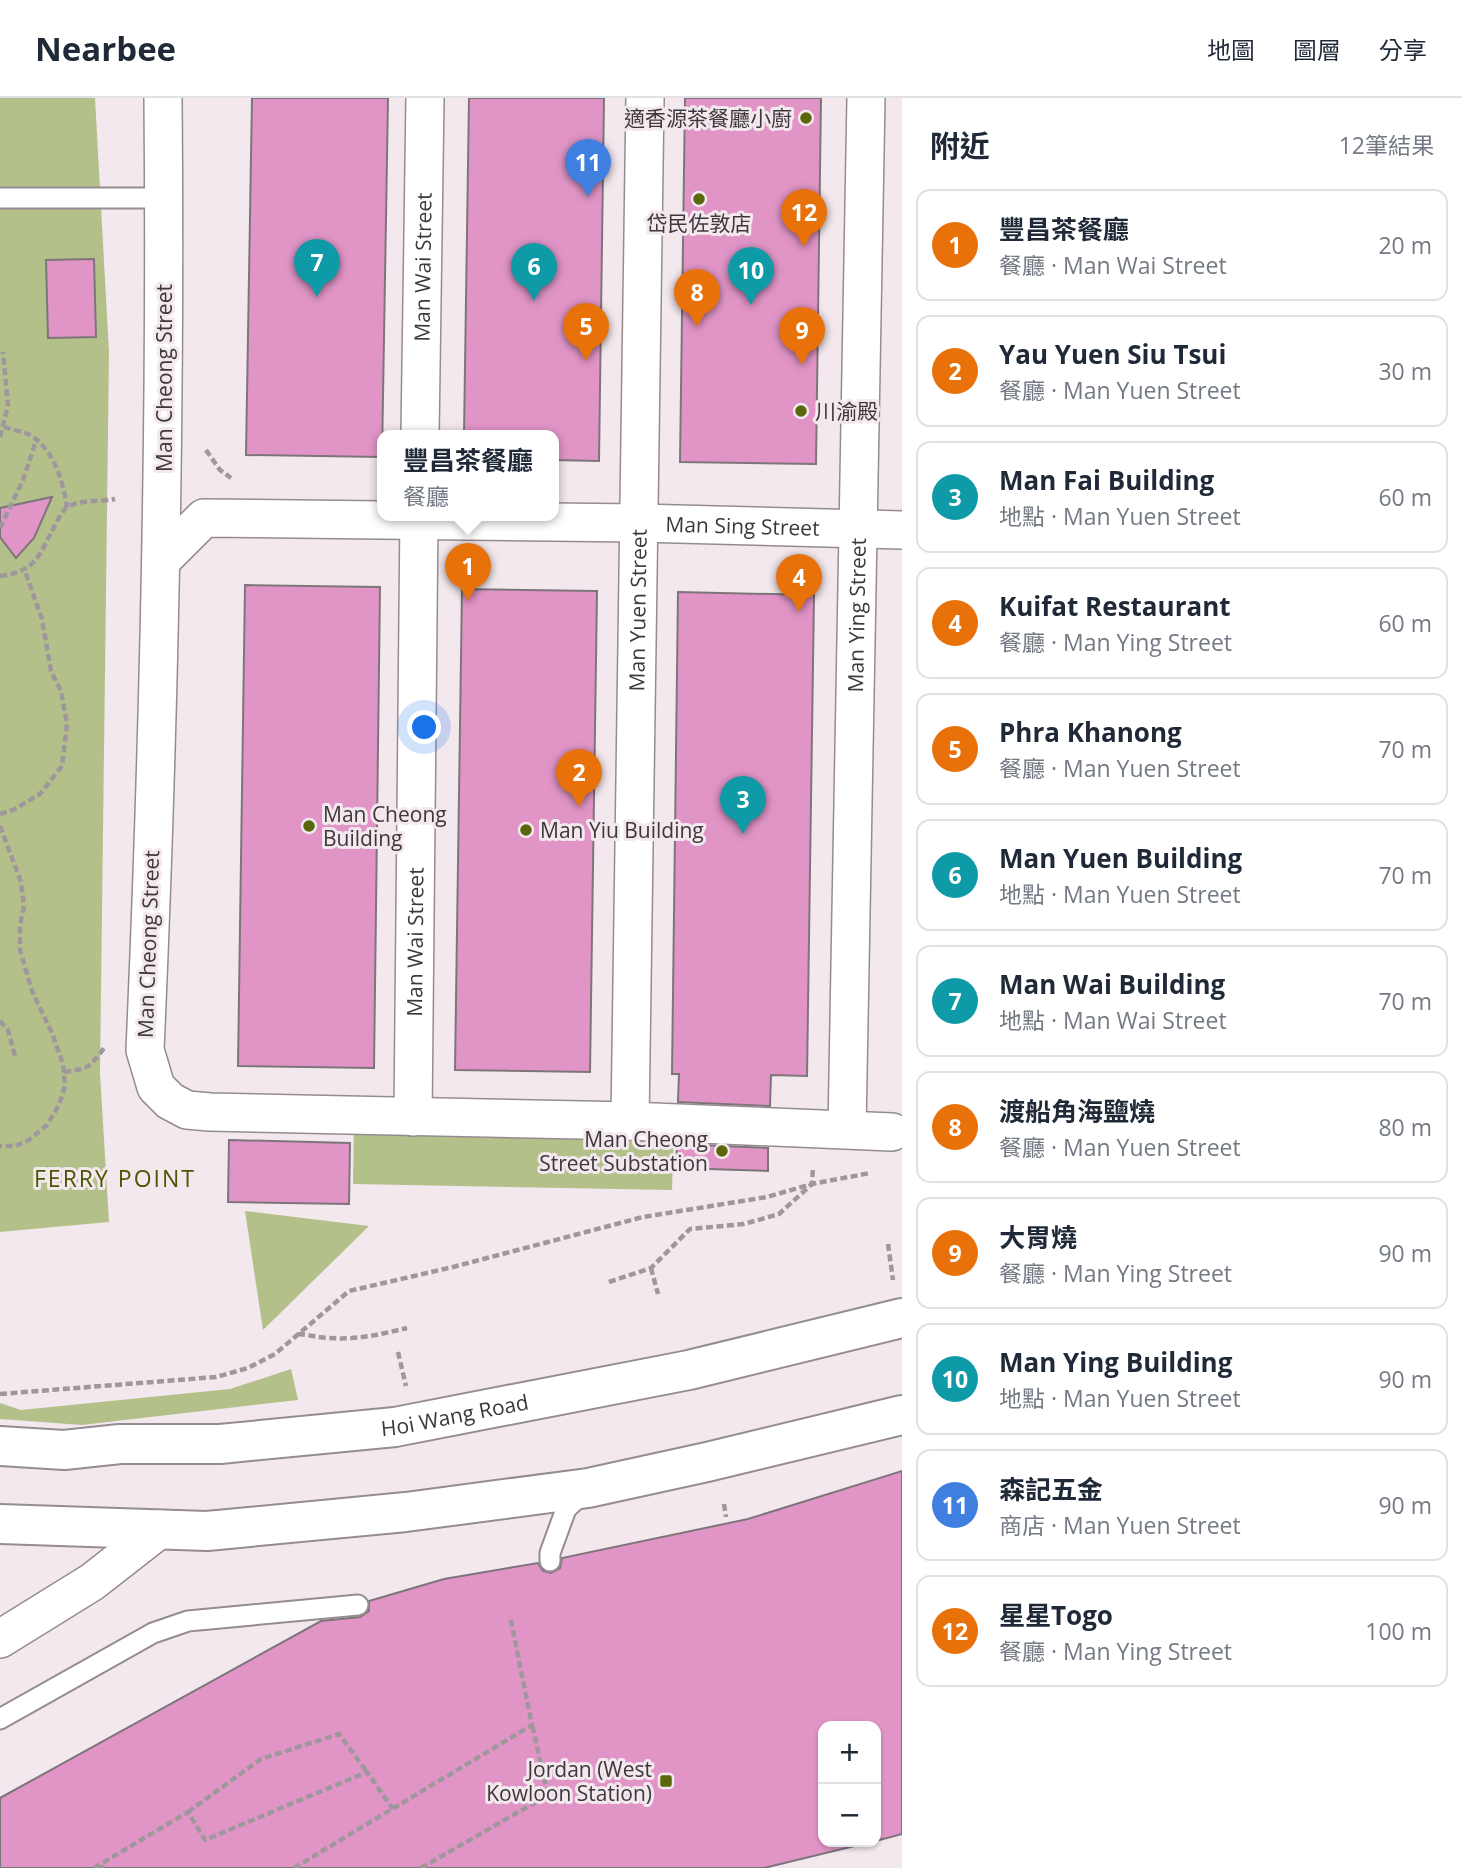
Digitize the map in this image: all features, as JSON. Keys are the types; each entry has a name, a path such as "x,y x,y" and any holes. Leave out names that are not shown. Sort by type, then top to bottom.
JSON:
{"street":[{"name":"Man Cheong Street","path":"163,98 162,560 145,1050 156,1087 170,1101 187,1110 210,1112 630,1121 892,1132"},
{"name":"Man Wai Street","path":"420,430 425,98"},
{"name":"Man Yuen Street","path":"630,1121 645,98"},
{"name":"Man Ying Street","path":"846,1129 866,98"},
{"path":"162,560 204,518 163,463"},
{"name":"Man Sing Street","path":"204,518 377,518"},
{"name":"Man Wai Street","path":"412,1117 419,521"},
{"name":"Man Sing Street","path":"551,521 902,530"},
{"name":"Hoi Wang Road","path":"0,1446 64,1450 120,1444 220,1444 395,1427 689,1370 902,1318"},
{"path":"0,1524 206,1531 366,1516 588,1488 902,1415"},
{"path":"0,1639 92,1582 160,1529"}],"lane":[{"path":"0,198 164,198"},
{"path":"550,1560 566,1509 588,1488"},
{"path":"0,1718 153,1633 188,1621 358,1605"}],"path":[{"path":"0,437 8,405 3,352"},
{"path":"4,427 31,436 46,449 57,468 67,507"},
{"path":"0,528 23,481 36,441"},
{"path":"0,576 25,571 39,555 67,507 115,499"},
{"path":"0,814 13,810 40,794 62,765 67,724 61,691 51,671 42,620 25,571"},
{"path":"0,826 21,882 24,906 20,926 20,950 32,991 52,1033 64,1072 65,1086 59,1105 47,1125 29,1140 15,1146 0,1146"},
{"path":"0,1021 8,1030 15,1056"},
{"path":"64,1072 83,1069 94,1062 107,1044"},
{"path":"609,1282 651,1268 690,1229 744,1224 779,1214 812,1184 814,1163"},
{"path":"0,1394 216,1377 248,1368 275,1354 349,1291 453,1267 643,1217 767,1197 812,1184 876,1172"},
{"path":"888,1244 890,1262"},
{"path":"651,1268 658,1294"},
{"path":"298,1334 355,1338 407,1328"},
{"path":"398,1352 405,1381"},
{"path":"724,1504 726,1517"},
{"path":"421,1868 548,1795 510,1616"},
{"path":"295,1868 531,1725"},
{"path":"94,1868 102,1866 188,1812 261,1759 339,1734 393,1809"},
{"path":"188,1812 205,1840 367,1772"}],"green space":[{"path":"0,98 95,98 109,352 100,1073 109,1222 0,1232"},
{"path":"354,1123 674,1131 672,1190 353,1184"},
{"path":"245,1211 369,1226 263,1330"},
{"path":"291,1369 298,1400 82,1425 0,1419 0,1403 21,1410 230,1389"}],"building":[{"path":"252,98 388,98 382,430 377,430 377,457 246,455"},
{"path":"469,98 604,98 599,461 559,460 559,430 464,430"},
{"path":"685,98 821,98 816,464 680,462"},
{"path":"94,259 96,337 48,338 46,260"},
{"path":"52,497 34,538 16,558 0,537 0,508"},
{"name":"Man Cheong Building","path":"245,585 380,587 374,1068 238,1066"},
{"name":"Man Yiu Building","path":"462,589 597,591 590,1072 455,1070"},
{"path":"678,592 814,595 807,1076 771,1075 770,1106 678,1102 679,1074 672,1074"},
{"path":"229,1140 350,1143 349,1204 228,1202"},
{"name":"Man Cheong Street Substation","path":"677,1144 768,1148 768,1171 676,1168"},
{"path":"902,1471 902,1834 881,1840 881,1721 818,1721 818,1847 850,1847 764,1868 0,1868 0,1798 321,1621 360,1617 369,1611 369,1601 444,1579 538,1563 543,1571 551,1573 560,1568 562,1558 748,1519"}],"place":[{"name":"適香源茶餐廳小廚","path":"806,118"},
{"name":"森記五金","path":"588,197"},
{"name":"岱民佐敦店","path":"699,199"},
{"name":"星星Togo","path":"804,247"},
{"name":"Man Wai Building","path":"317,297"},
{"name":"Man Yuen Building","path":"534,301"},
{"name":"Man Ying Building","path":"751,305"},
{"name":"渡船角海鹽燒","path":"697,327"},
{"name":"Phra Khanong","path":"586,361"},
{"name":"大胃燒","path":"802,365"},
{"name":"川渝殿","path":"801,411"},
{"name":"豐昌茶餐廳","path":"468,601"},
{"name":"Kuifat Restaurant","path":"799,612"},
{"name":"Yau Yuen Siu Tsui","path":"579,807"},
{"name":"Man Cheong Building","path":"309,826"},
{"name":"Man Yiu Building","path":"526,830"},
{"name":"Man Fai Building","path":"743,834"},
{"name":"Man Cheong Street Substation","path":"722,1151"},
{"name":"Jordan (West Kowloon Station)","path":"666,1781"}],"district":[{"name":"FERRY POINT","path":"115,1178"}]}
